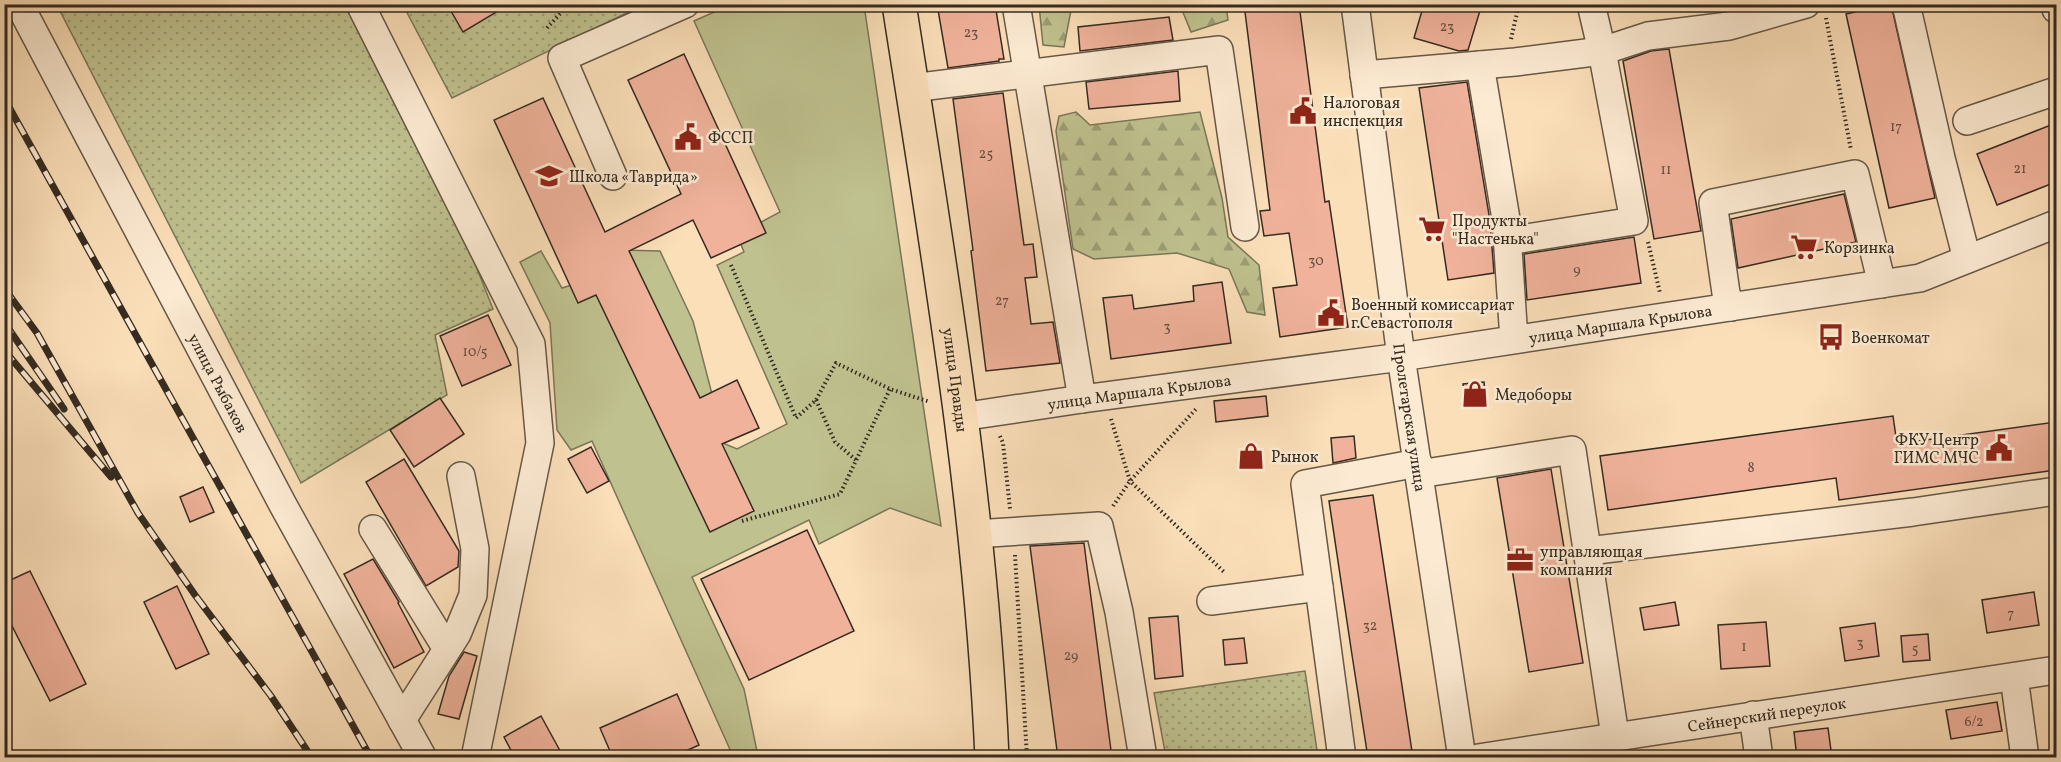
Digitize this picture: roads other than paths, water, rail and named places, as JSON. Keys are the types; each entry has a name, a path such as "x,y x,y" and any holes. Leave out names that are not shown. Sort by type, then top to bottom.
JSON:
{"main road":[{"name":"улица Правды","path":"898,4 955,367 988,669 992,758"}],"street":[{"name":"улица Рыбаков","path":"20,4 283,505 423,758"},
{"path":"360,4 531,344 540,443 475,758"},
{"path":"613,176 562,58 685,4"},
{"path":"1016,4 1027,72 1093,398"},
{"name":"Пролетарская улица","path":"1355,4 1401,357 1462,758"},
{"path":"1507,241 1634,221 1591,4"},
{"path":"1906,4 1967,259"},
{"path":"2055,4 2056,9"},
{"path":"1364,75 1493,64 1602,51 1648,36 1729,26 1816,10"},
{"path":"912,88 1219,50 1245,227"},
{"path":"1493,64 1516,339"},
{"path":"1966,121 2056,91"},
{"path":"1731,307 1726,293 1713,203 1855,174 1882,284"},
{"name":"улица Маршала Крылова","path":"961,417 1401,357 1920,278 2056,224"},
{"path":"1342,758 1305,484 1572,450 1615,736"},
{"path":"402,720 457,634 473,595 475,549 461,476"},
{"path":"1588,551 1912,512 2056,491"},
{"path":"974,534 1098,526 1119,612 1143,758"},
{"path":"373,529 447,649"},
{"path":"1211,601 1319,587"},
{"name":"Сейнерский переулок","path":"1478,758 2056,670"},
{"path":"2014,677 2025,758"},
{"path":"1753,715 1759,758"}],"railway":[{"path":"4,98 371,758"},
{"path":"4,288 37,333 138,513 195,595 271,696 312,758"},
{"path":"4,322 64,409"},
{"path":"4,350 111,477"}],"place":[{"name":"Налоговая инспекция","path":"1303,111"},
{"name":"ФССП","path":"688,137"},
{"name":"Школа «Таврида»","path":"549,176"},
{"name":"Продукты \"Настенька\"","path":"1432,229"},
{"name":"Корзинка","path":"1804,247"},
{"name":"Военный комиссариат г.Севастополя","path":"1331,313"},
{"name":"Военкомат","path":"1831,337"},
{"name":"Медоборы","path":"1475,394"},
{"name":"ФКУ Центр ГИМС МЧС","path":"1999,448"},
{"name":"Рынок","path":"1251,456"},
{"name":"управляющая компания","path":"1520,560"}]}
